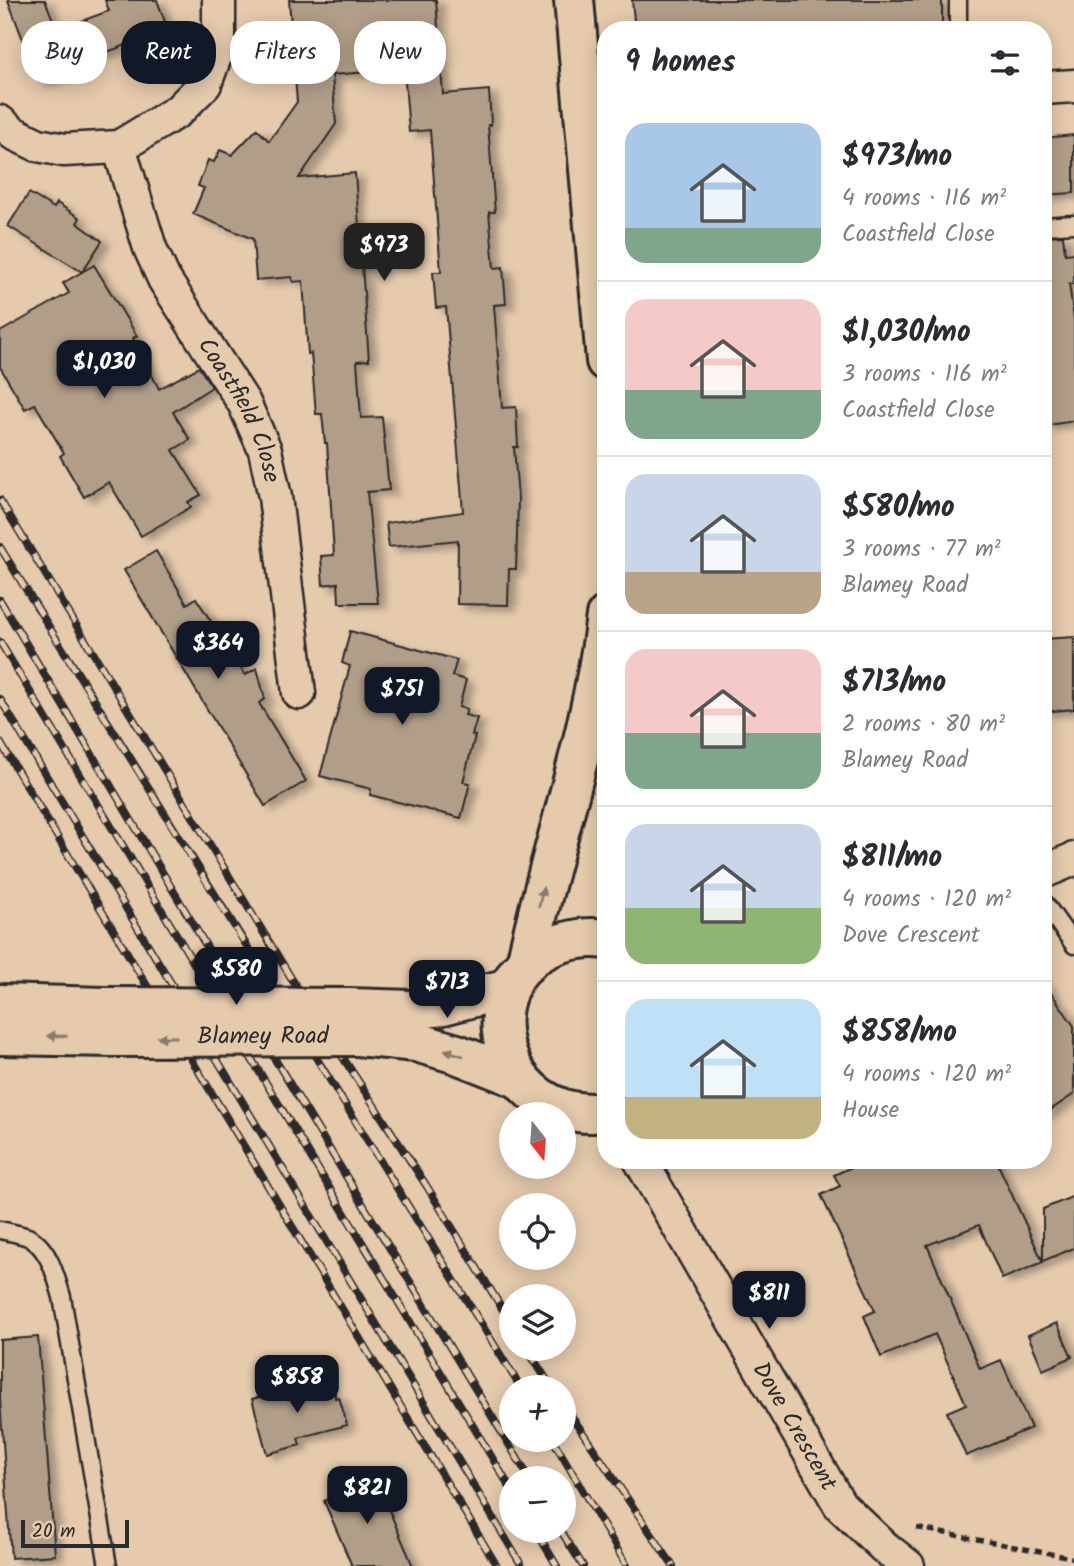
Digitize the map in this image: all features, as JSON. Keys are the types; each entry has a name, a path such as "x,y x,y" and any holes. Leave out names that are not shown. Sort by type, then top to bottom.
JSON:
{"street":[{"path":"0,122 13,133 38,145 64,150 119,147 178,111 205,84 219,45 219,0"},
{"path":"574,0 595,127 597,175"},
{"path":"1052,87 1074,86"},
{"name":"Coastfield Close","path":"119,147 150,248 164,279 244,403 265,450 275,497 299,693"},
{"path":"597,664 582,744 518,976 502,1018 504,1050 518,1078 536,1096 559,1108 588,1114 597,1113"},
{"path":"1052,868 1074,859"},
{"name":"Blamey Road","path":"0,1035 109,1022 354,1022 435,1007 518,976 546,949 568,940 597,938"},
{"name":"Blamey Road","path":"0,1004 109,1022"},
{"name":"Blamey Road","path":"354,1022 457,1054 518,1078"},
{"name":"Dove Crescent","path":"645,1169 839,1505 908,1566"}],"lane":[{"path":"958,0 958,21"},
{"path":"1052,225 1074,224"},
{"path":"1052,914 1074,945"},
{"path":"0,1230 30,1238 46,1255 56,1275 108,1566"}],"path":[{"path":"904,1524 930,1532 1074,1558"}],"building":[{"path":"8,0 45,0 53,21 21,21 21,34"},
{"path":"105,0 157,0 165,21 121,21 121,47 107,52 107,21 82,21 109,11"},
{"path":"289,0 436,0 438,21 354,21 354,73 340,74 340,21 291,21"},
{"path":"632,0 942,0 942,21 634,21"},
{"path":"296,84 333,84 336,124 299,178 355,173 369,360 357,361 361,418 382,417 389,490 367,492 378,603 339,603 338,583 323,585 321,556 334,555 327,443 322,414 316,414 311,353 308,354 303,281 293,282 292,277 256,280 253,239 193,214 204,188 198,186 208,160 214,162 220,150 232,155 257,129 269,141 297,102"},
{"path":"405,84 442,84 443,94 489,90 491,125 488,125 495,212 489,212 494,268 503,267 506,304 494,305 502,408 516,407 518,447 514,447 518,499 516,569 509,569 508,605 457,604 458,540 389,547 386,523 463,512 446,307 436,308 433,272 441,272 430,130 409,132"},
{"path":"1074,135 1074,193 1052,194 1052,137"},
{"path":"29,193 54,208 57,203 80,218 77,223 102,241 82,272 8,226"},
{"path":"1063,235 1065,254 1074,253 1074,284 1069,284 1074,319 1074,421 1052,425 1052,236"},
{"path":"94,265 137,336 133,338 159,389 199,367 212,387 173,412 190,440 173,450 201,495 188,502 191,507 141,536 109,482 84,497 60,456 64,453 35,404 25,409 0,367 0,332 69,293 63,283"},
{"path":"156,551 187,604 196,598 245,675 257,668 265,699 259,703 306,781 265,806 124,570"},
{"path":"350,631 457,660 452,676 466,680 459,707 467,709 465,715 477,718 463,782 470,783 461,818 370,795 371,789 320,776 350,666 342,663"},
{"path":"1074,637 1074,709 1052,711 1052,638"},
{"path":"1052,994 1074,1026 1074,1094 1052,1109"},
{"path":"847,1169 1000,1169 1043,1262 1002,1279 979,1225 927,1245 980,1369 1001,1360 1031,1428 966,1456 947,1412 966,1404 935,1334 881,1357 864,1316 875,1311 821,1195 840,1186 834,1175"},
{"path":"1074,1196 1074,1248 1043,1261 1043,1209"},
{"path":"1057,1323 1072,1357 1043,1370 1028,1335"},
{"path":"38,1337 55,1555 11,1558 0,1399 0,1340"},
{"path":"324,1380 328,1395 335,1393 335,1398 339,1397 347,1425 298,1438 300,1445 267,1454 252,1399"},
{"path":"373,1473 413,1566 352,1566 324,1501 350,1489 350,1482"}],"railway":[{"path":"0,500 293,981 426,1185 499,1304"},
{"path":"0,547 513,1375"},
{"path":"0,600 220,969 522,1466"},
{"path":"0,642 499,1469"},
{"path":"0,699 522,1566"},
{"path":"0,742 497,1566"},
{"path":"535,1361 544,1375"},
{"path":"576,1423 673,1566"},
{"path":"560,1452 627,1566"},
{"path":"543,1543 557,1566"},
{"path":"569,1543 583,1566"}]}
